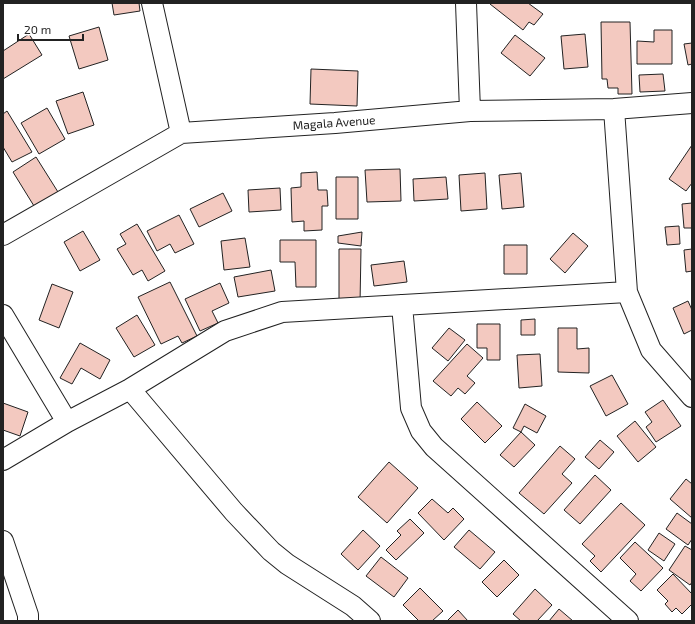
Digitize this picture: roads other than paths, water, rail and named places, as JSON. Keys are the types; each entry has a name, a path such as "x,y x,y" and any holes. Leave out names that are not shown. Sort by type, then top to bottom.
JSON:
{"street":[{"path":"152,3 181,133"},
{"path":"466,3 470,111"},
{"name":"Magala Avenue","path":"3,235 181,133 336,123 470,111 614,109 692,103"},
{"path":"614,109 627,292 650,350 692,397"},
{"path":"3,460 67,422 130,389 225,331 282,312 627,292"},
{"path":"402,305 411,408 421,431 434,447 628,621"},
{"path":"3,315 67,422"},
{"path":"130,389 234,512 271,551 287,564 354,606 370,621"},
{"path":"3,541 28,615 28,621"}]}
